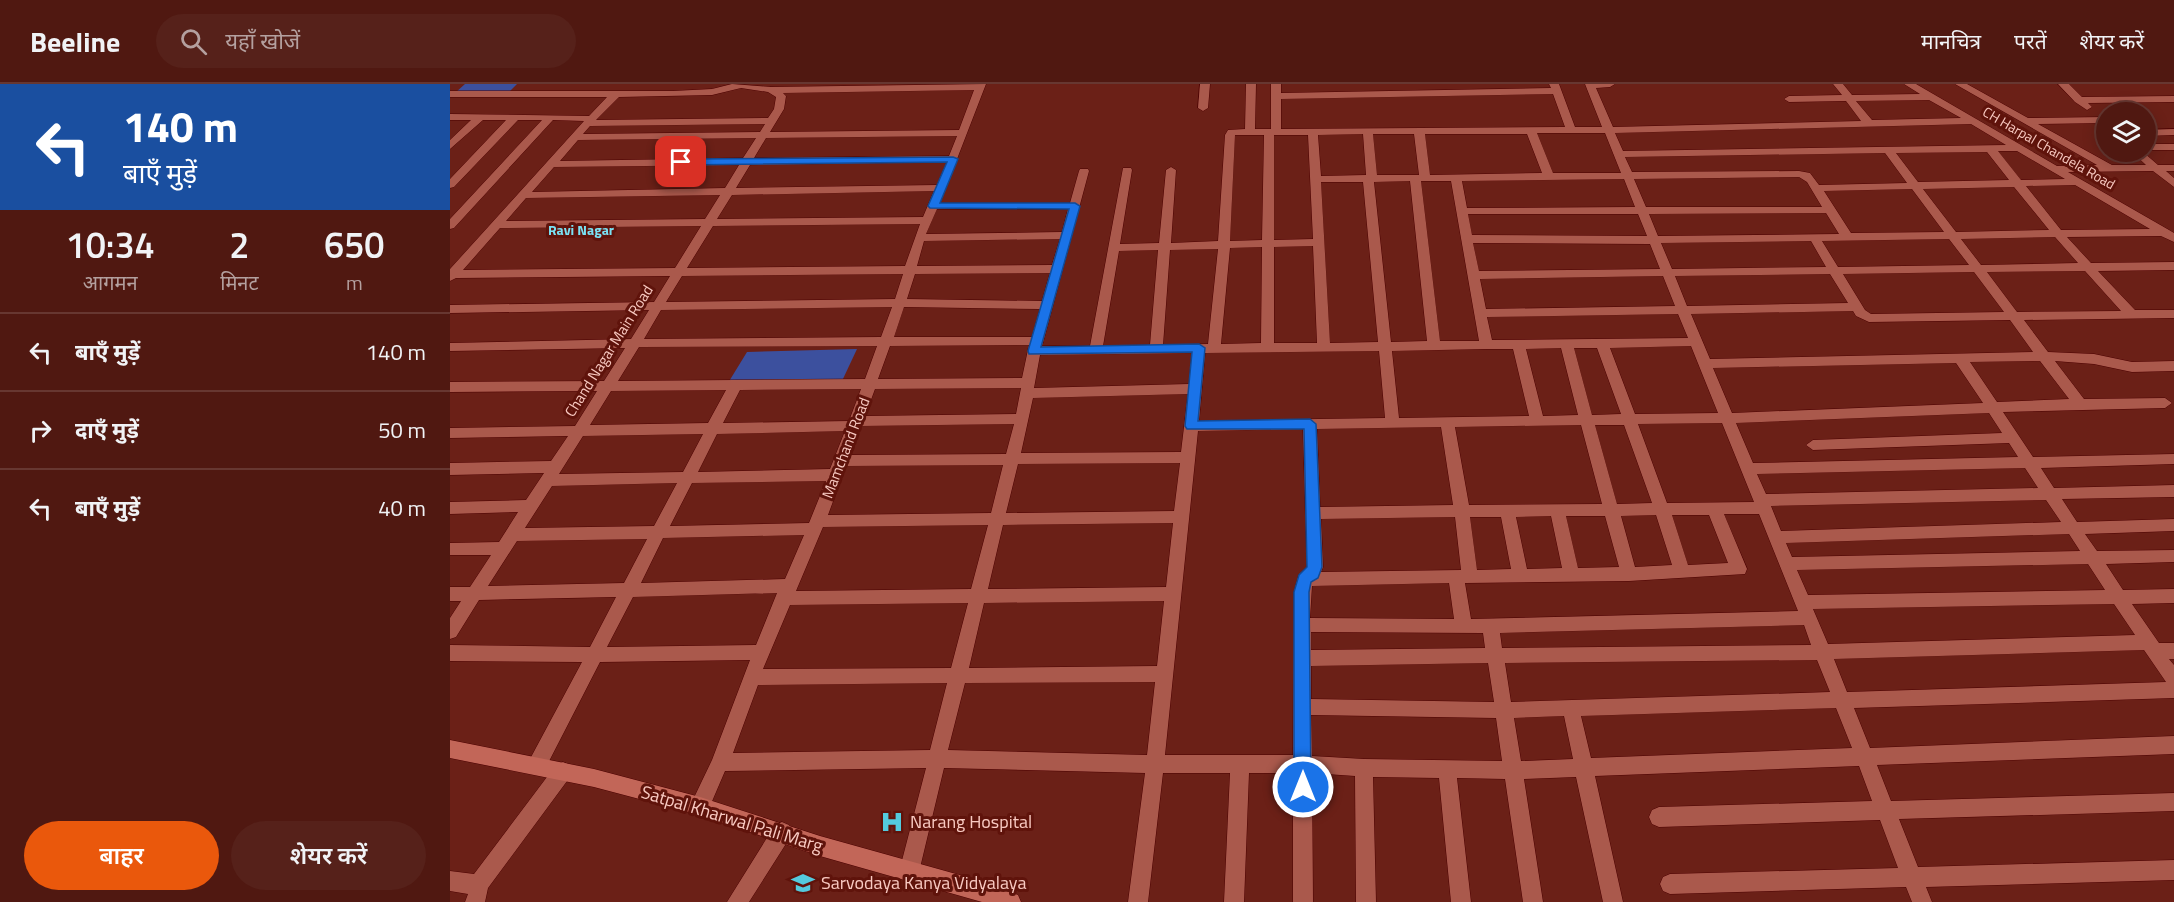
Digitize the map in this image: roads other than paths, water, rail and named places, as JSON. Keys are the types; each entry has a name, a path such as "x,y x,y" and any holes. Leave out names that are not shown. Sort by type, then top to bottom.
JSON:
{"street":[{"path":"512,93 522,84"},
{"path":"539,93 549,84"},
{"path":"574,93 584,84"},
{"path":"638,94 647,84"},
{"path":"673,94 681,84"},
{"path":"1203,108 1205,84"},
{"path":"1250,132 1251,84"},
{"path":"1267,347 1272,132 1276,84"},
{"path":"1610,84 1590,84 1806,610 1922,902"},
{"path":"1838,84 1869,124"},
{"name":"CH Harpal Chandela Road","path":"1909,84 2169,235"},
{"path":"1960,84 2109,168"},
{"path":"2063,84 2096,115"},
{"path":"451,91 574,93 611,90 638,94 673,94 712,92 739,85 771,90 981,85"},
{"name":"Mamchand Road","path":"700,806 720,762 761,652 816,525 856,423 900,303 919,238 953,159 981,85"},
{"path":"1276,96 1556,88 1571,130"},
{"path":"451,275 590,121 611,90"},
{"name":"Chand Nagar Main Road","path":"450,632 506,541 635,343 764,135 782,100 779,93 771,90"},
{"path":"1789,99 1931,97"},
{"path":"2079,100 2174,99"},
{"path":"450,117 550,117 590,121 772,121"},
{"path":"450,146 480,117"},
{"path":"450,185 515,117"},
{"path":"450,226 550,117"},
{"path":"2028,122 2096,120"},
{"path":"1214,348 1224,243 1230,135 1234,132 1609,130 1973,121"},
{"path":"1531,130 1549,177"},
{"path":"1313,131 1324,346"},
{"path":"1368,131 1383,346 1393,423"},
{"path":"1419,131 1420,178 1434,345"},
{"path":"2156,133 2174,132"},
{"path":"575,137 963,133"},
{"path":"2156,147 2174,147"},
{"path":"1619,154 2018,148"},
{"path":"1990,149 2058,234 2132,315"},
{"path":"1889,151 2079,404"},
{"path":"549,164 953,159"},
{"path":"2149,162 2174,184"},
{"path":"2055,169 2174,168"},
{"path":"1096,349 1127,170"},
{"path":"1156,348 1172,170"},
{"path":"909,873 1013,458 1035,346 1084,171"},
{"path":"1314,178 1799,174 1809,177 1847,237"},
{"path":"1456,178 1486,345"},
{"path":"1816,188 2078,182"},
{"path":"523,195 941,188"},
{"path":"495,225 709,224 1075,206"},
{"path":"1462,211 1830,210"},
{"path":"919,238 1067,235"},
{"path":"1467,239 1655,240 1952,235 2169,235"},
{"path":"1814,237 1860,313 1869,318 2174,314"},
{"path":"1114,248 1318,242"},
{"path":"1474,275 2174,266"},
{"path":"451,275 679,270 1056,269"},
{"path":"450,309 900,303 1046,305"},
{"path":"1481,313 1856,307"},
{"path":"450,347 635,343 885,343 1096,349 1697,342"},
{"path":"1518,344 1537,420"},
{"path":"1566,344 1629,574"},
{"path":"1602,344 1662,509 1682,572"},
{"path":"1138,902 1165,675 1199,348"},
{"path":"1705,364 2043,356 2094,359 2132,367 2174,366"},
{"path":"1960,358 2174,680"},
{"path":"450,387 871,383 1028,388 1195,389"},
{"path":"537,765 735,386"},
{"path":"1191,426 1728,418 2079,404 2165,403"},
{"path":"450,433 711,429 1022,419"},
{"path":"1447,422 1462,511 1464,626"},
{"path":"1303,902 1302,592 1305,579 1312,574 1315,567 1310,424"},
{"path":"1814,445 2013,438"},
{"path":"450,469 686,478 1013,458 1188,457"},
{"path":"1748,469 2174,459"},
{"path":"1312,513 1714,509 1762,504 2050,493 2174,491"},
{"path":"450,508 529,506"},
{"path":"1305,579 1629,574 1739,569 1714,509"},
{"path":"1507,510 1520,576"},
{"path":"1557,510 1572,575"},
{"path":"450,549 506,541 816,525 998,519 1182,517"},
{"path":"1776,537 2174,525"},
{"path":"1787,564 2174,556"},
{"path":"450,594 627,591 979,595 1173,594"},
{"path":"1303,626 1490,626 1806,610 2174,596"},
{"path":"1490,626 1515,770 1533,902"},
{"path":"1303,658 2152,647 2174,651"},
{"path":"450,653 594,655 761,652"},
{"path":"753,677 1165,675"},
{"path":"1303,707 1570,709 2174,690"},
{"path":"1570,709 1613,902"},
{"path":"720,762 937,759 1155,764 1303,764 1364,768 1515,770 2174,745"},
{"name":"Satpal Kharwal Pali Marg","path":"452,753 537,765 700,806 909,873 974,889 1011,902"},
{"path":"1234,902 1240,764"},
{"path":"1364,768 1366,902"},
{"path":"1447,769 1461,902"},
{"path":"450,881 476,894 563,771"},
{"path":"1659,817 2174,802"},
{"path":"737,902 782,832"},
{"path":"1670,884 2174,870"}],"place":[{"name":"Narang Hospital","path":"892,822"},
{"name":"Sarvodaya Kanya Vidyalaya","path":"803,883"}],"district":[{"name":"Ravi Nagar","path":"581,230"}]}
